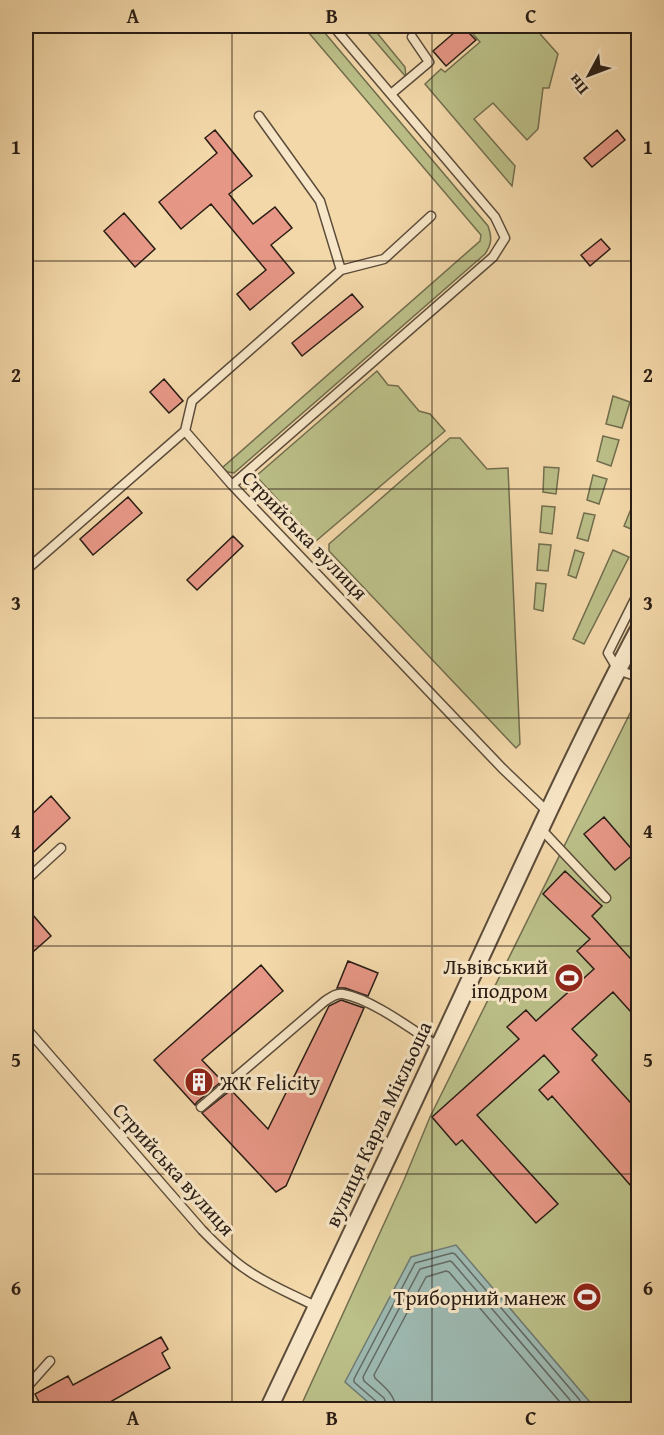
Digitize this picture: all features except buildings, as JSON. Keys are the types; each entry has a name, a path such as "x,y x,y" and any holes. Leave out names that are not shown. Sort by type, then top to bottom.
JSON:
{"street":[{"name":"вулиця Карла Мікльоша","path":"268,1410 541,829 618,670 639,632"}],"lane":[{"path":"232,485 493,257 505,238 495,217 333,26"},
{"path":"391,94 429,62 412,37"},
{"path":"259,116 320,201 341,270"},
{"path":"26,570 185,432 192,401 341,270 384,259 431,216"},
{"name":"Стрийська вулиця","path":"185,432 232,485 502,768 549,813"},
{"path":"639,592 608,653 618,670 639,677"},
{"path":"541,829 606,898"},
{"path":"26,880 61,848"},
{"path":"201,1107 335,994 342,994 381,1010 439,1047"},
{"name":"Стрийська вулиця","path":"26,1028 202,1230 224,1252 264,1281 317,1307"},
{"path":"26,1388 50,1361"}],"green space":[{"path":"303,26 319,26 488,226 491,240 485,254 234,473 222,468 480,241 481,235"},
{"path":"362,26 376,26 373,28 405,67 406,77"},
{"path":"466,26 533,26 558,54 549,88 543,88 538,129 527,140 493,103 474,119 515,166 512,186 425,84 441,69 445,72 480,42"},
{"path":"377,371 388,385 398,386 419,411 430,414 445,431 316,541 256,476"},
{"path":"613,396 630,402 622,428 606,424"},
{"path":"603,436 619,440 611,466 597,461"},
{"path":"450,438 460,438 487,469 508,468 520,744 516,748 329,551 329,544"},
{"path":"544,467 559,468 556,494 543,492"},
{"path":"593,475 607,479 599,504 587,500"},
{"path":"638,492 638,532 624,526"},
{"path":"542,506 555,507 552,534 540,532"},
{"path":"584,513 595,515 588,541 577,538"},
{"path":"539,544 551,545 548,571 537,570"},
{"path":"575,550 584,553 576,578 568,575"},
{"path":"613,550 629,557 584,644 573,639"},
{"path":"536,583 546,584 543,611 534,609"},
{"name":"Львівський іподром","path":"638,697 638,1409 299,1410 404,1180 430,1117"}],"water":[{"path":"456,1245 589,1401 581,1409 376,1409 345,1382 411,1257"}],"place":[{"name":"Львівський іподром","path":"569,978"},
{"name":"ЖК Felicity","path":"199,1082"},
{"name":"Триборний манеж","path":"587,1297"}]}
